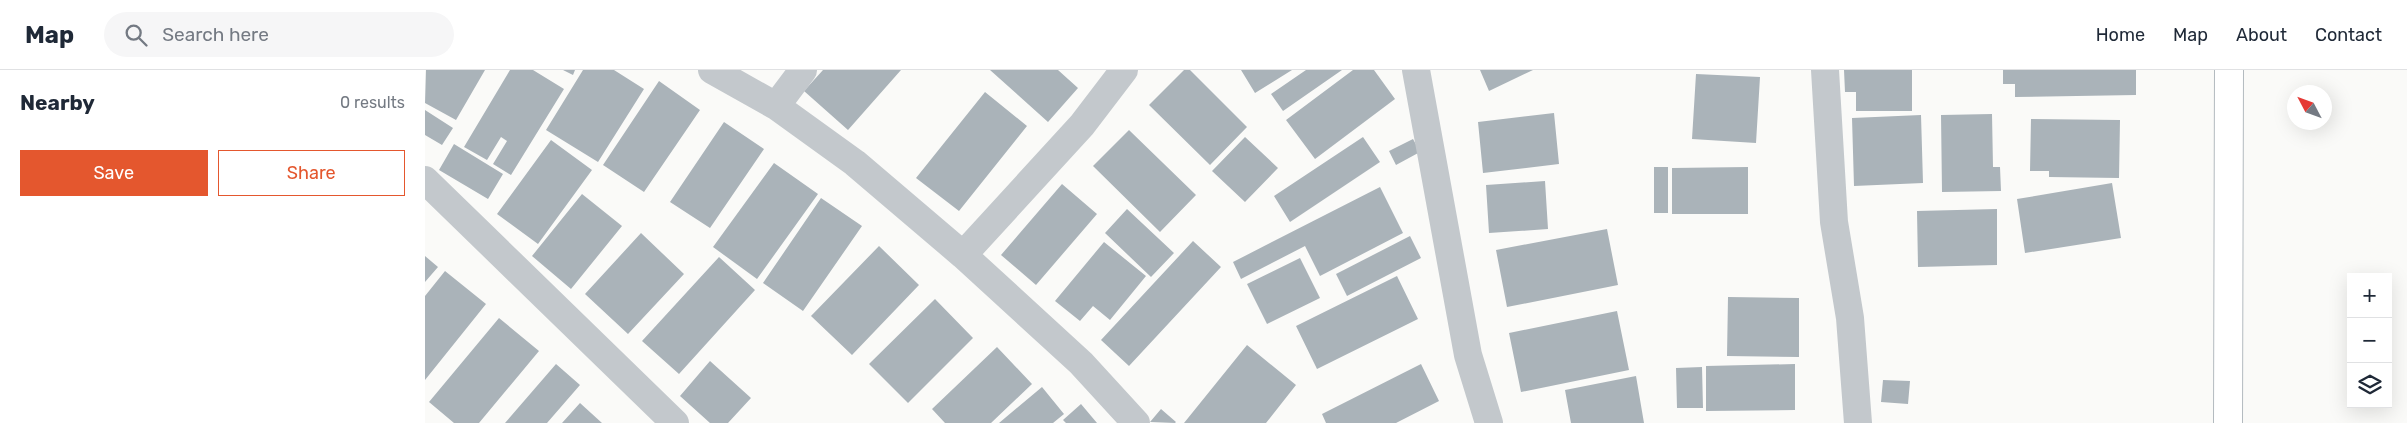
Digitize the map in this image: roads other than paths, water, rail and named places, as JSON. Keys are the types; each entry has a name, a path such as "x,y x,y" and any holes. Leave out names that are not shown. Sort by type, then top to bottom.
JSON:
{"main road":[{"path":"2228,423 2229,70"}],"street":[{"path":"713,70 777,106 855,163 963,255 1081,363 1136,423"},
{"path":"777,106 803,70"},
{"path":"963,255 1082,125 1124,70"},
{"path":"1417,70 1468,355 1489,423"},
{"path":"1825,70 1834,222 1850,318 1857,423"},
{"path":"425,180 675,423"}]}
